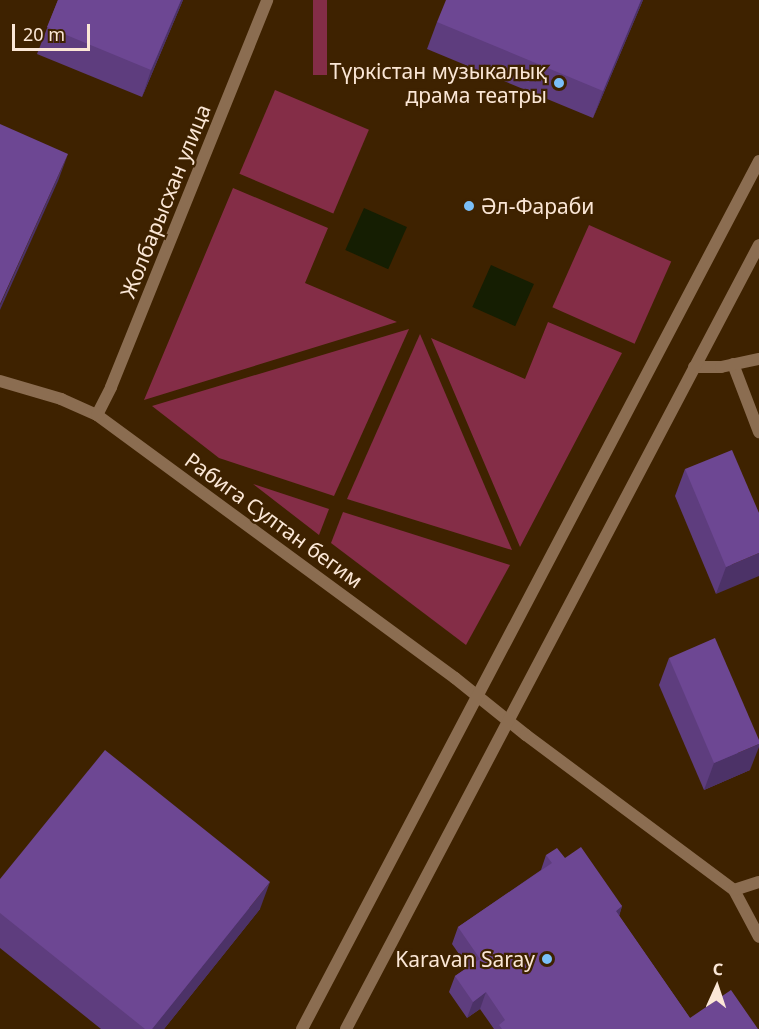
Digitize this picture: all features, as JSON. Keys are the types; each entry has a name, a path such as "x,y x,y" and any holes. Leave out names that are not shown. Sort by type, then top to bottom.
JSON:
{"street":[{"name":"Жолбарысхан улица","path":"97,415 116,376 267,0"},
{"path":"302,1029 759,161"},
{"path":"346,1029 759,245"},
{"path":"694,367 759,359"},
{"path":"733,364 759,432"},
{"name":"Рабига Султан бегим","path":"0,381 61,399 97,415 478,696 508,721 734,890"},
{"path":"759,882 734,890 759,937"}],"shaded area":[{"path":"313,0 327,0 327,75 313,75"},
{"path":"275,90 369,130 333,214 239,174"},
{"path":"233,188 328,228 305,283 397,322 144,400"},
{"path":"364,208 407,227 388,269 345,250"},
{"path":"589,225 671,262 635,344 552,307"},
{"path":"491,265 534,284 515,326 472,307"},
{"path":"548,322 622,353 520,547 431,338 525,379"},
{"path":"409,329 334,496 219,458 152,406"},
{"path":"420,334 512,550 347,499"},
{"path":"253,484 329,509 319,535"},
{"path":"343,512 510,565 466,645 331,543"}],"building":[{"path":"58,0 181,0 151,70 47,27"},
{"name":"Түркістан музыкалық драма театры","path":"446,0 641,0 603,91 437,22"},
{"path":"0,124 68,154 0,304"},
{"path":"732,450 759,513 759,553 726,567 685,469"},
{"path":"715,638 759,744 714,763 669,658"},
{"path":"105,750 270,882 152,1029 145,1029 0,913 0,879"},
{"name":"Karavan Saray","path":"581,847 622,906 616,911 690,1018 731,990 758,1029 502,1029 499,1025 505,1020 486,992 473,1002 455,976 480,959 458,927 552,863 546,855 557,848 565,858"}],"place":[{"name":"Түркістан музыкалық драма театры","path":"559,83"},
{"name":"Әл-Фараби","path":"469,206"},
{"name":"Karavan Saray","path":"547,959"}]}
